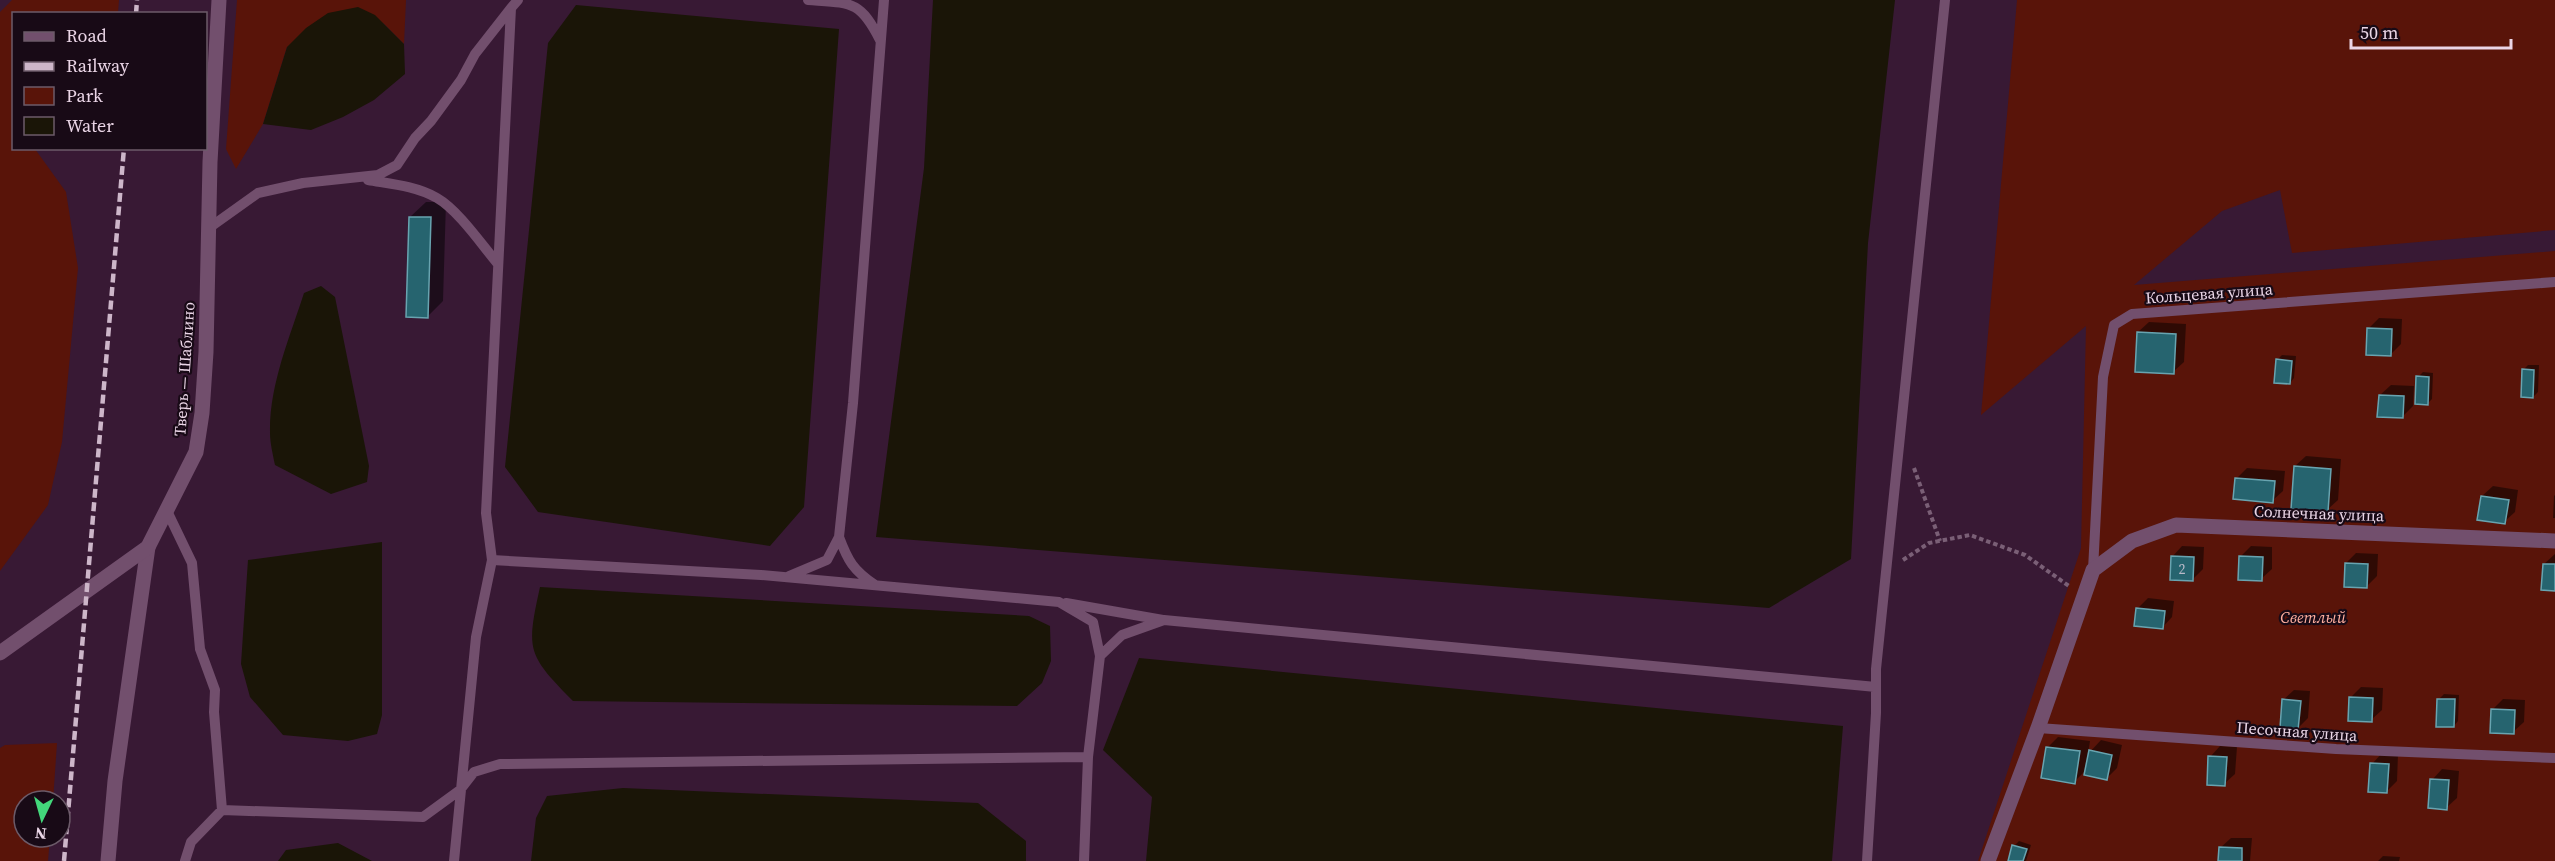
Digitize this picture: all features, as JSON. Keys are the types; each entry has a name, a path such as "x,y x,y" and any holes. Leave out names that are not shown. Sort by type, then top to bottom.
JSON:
{"street":[{"name":"Тверь — Шаблино","path":"0,652 133,560 148,547 191,465 199,436 206,352 210,162 219,0"},
{"name":"Солнечная улица","path":"2093,570 2132,541 2176,525 2555,541"},
{"path":"108,861 115,781 148,547"},
{"path":"1989,861 2093,570"}],"lane":[{"path":"808,0 855,2 870,18 881,41"},
{"path":"786,577 827,560 839,537 853,403 884,0"},
{"path":"1867,861 1876,687 1886,572 1945,0"},
{"path":"208,228 258,193 303,183 378,175 397,165 415,138 461,80 475,54 514,3"},
{"path":"454,861 476,637 492,560 486,513 514,3"},
{"path":"355,177 409,187 438,198 468,228 498,264"},
{"name":"Кольцевая улица","path":"2093,570 2103,377 2114,325 2132,314 2555,282"},
{"path":"167,511 192,563 200,649 215,690 214,712 222,810"},
{"path":"839,537 848,562 861,576 876,586"},
{"path":"492,560 786,577 1059,602 1164,620 1876,687"},
{"path":"1059,602 1093,622 1100,656 1088,757 1084,861"},
{"path":"1100,656 1122,635 1164,620"},
{"name":"Песочная улица","path":"2038,728 2336,749 2555,758"},
{"path":"185,861 191,842 222,810 423,816 460,790 474,772 500,764 1088,757"}],"path":[{"path":"1912,465 1940,541"},
{"path":"1886,572 1929,543 1970,535 2025,555 2084,597"}],"green space":[{"path":"12,0 119,0 118,12 12,12 12,150 36,150 66,192 78,268 62,442 48,505 0,571 0,12"},
{"path":"237,0 406,0 404,44 383,23 287,47 263,124 236,169 226,149"},
{"name":"Светлый","path":"2017,0 2555,0 2555,230 2292,253 2280,190 2222,211 2134,285 2555,251 2555,861 1978,861 2081,548 2086,326 1981,415"},
{"path":"57,743 54,789 12,789 12,849 49,849 48,861 0,861 0,748 5,745"}],"water":[{"path":"933,0 1895,0 1868,243 1851,559 1769,608 876,537 924,168"},
{"path":"576,5 839,29 804,507 770,546 538,512 505,467 548,43"},
{"path":"358,7 375,15 404,44 405,74 374,100 343,117 311,130 263,124 287,47 306,28 328,13"},
{"path":"321,286 335,297 369,466 367,482 331,494 275,465 270,437 273,397 277,379 304,293"},
{"path":"382,542 382,715 377,734 348,741 283,735 250,697 241,664 248,560"},
{"path":"540,587 1029,616 1050,626 1051,661 1042,683 1017,706 573,701 546,672 534,650 533,625"},
{"path":"1139,658 1843,726 1832,861 1146,861 1152,797 1103,750"},
{"path":"623,788 978,803 1026,841 1026,861 531,861 536,818 547,796"},
{"path":"338,843 372,861 278,861 286,850"}],"building":[{"path":"409,217 431,217 428,318 406,317"},
{"path":"2367,328 2392,329 2391,356 2366,355"},
{"path":"2137,332 2176,334 2174,374 2135,372"},
{"path":"2276,359 2292,361 2290,384 2274,383"},
{"path":"2522,369 2534,370 2533,398 2521,397"},
{"path":"2416,376 2429,377 2428,405 2415,404"},
{"path":"2379,395 2404,396 2403,418 2377,417"},
{"path":"2294,466 2331,469 2328,512 2291,509"},
{"path":"2235,478 2275,481 2273,503 2233,499"},
{"path":"2481,496 2509,500 2505,524 2477,520"},
{"path":"2171,556 2194,557 2193,581 2170,580"},
{"path":"2239,556 2263,557 2262,581 2238,580"},
{"path":"2345,563 2368,564 2367,588 2344,587"},
{"path":"2543,564 2555,564 2555,591 2541,590"},
{"path":"2136,608 2165,611 2163,629 2134,626"},
{"path":"2349,697 2373,698 2372,722 2348,721"},
{"path":"2282,699 2301,701 2298,730 2280,728"},
{"path":"2437,699 2455,699 2454,727 2436,727"},
{"path":"2491,709 2515,710 2514,734 2490,733"},
{"path":"2046,747 2080,751 2075,784 2041,778"},
{"path":"2089,750 2112,755 2107,780 2084,775"},
{"path":"2208,756 2227,757 2225,786 2207,785"},
{"path":"2370,763 2389,764 2387,793 2368,792"},
{"path":"2430,779 2449,780 2447,810 2428,808"},
{"path":"2012,845 2027,849 2023,861 2008,861"},
{"path":"2219,847 2242,848 2242,861 2218,861"}],"railway":[{"path":"136,12 137,0"},
{"path":"64,861 124,150"}]}
